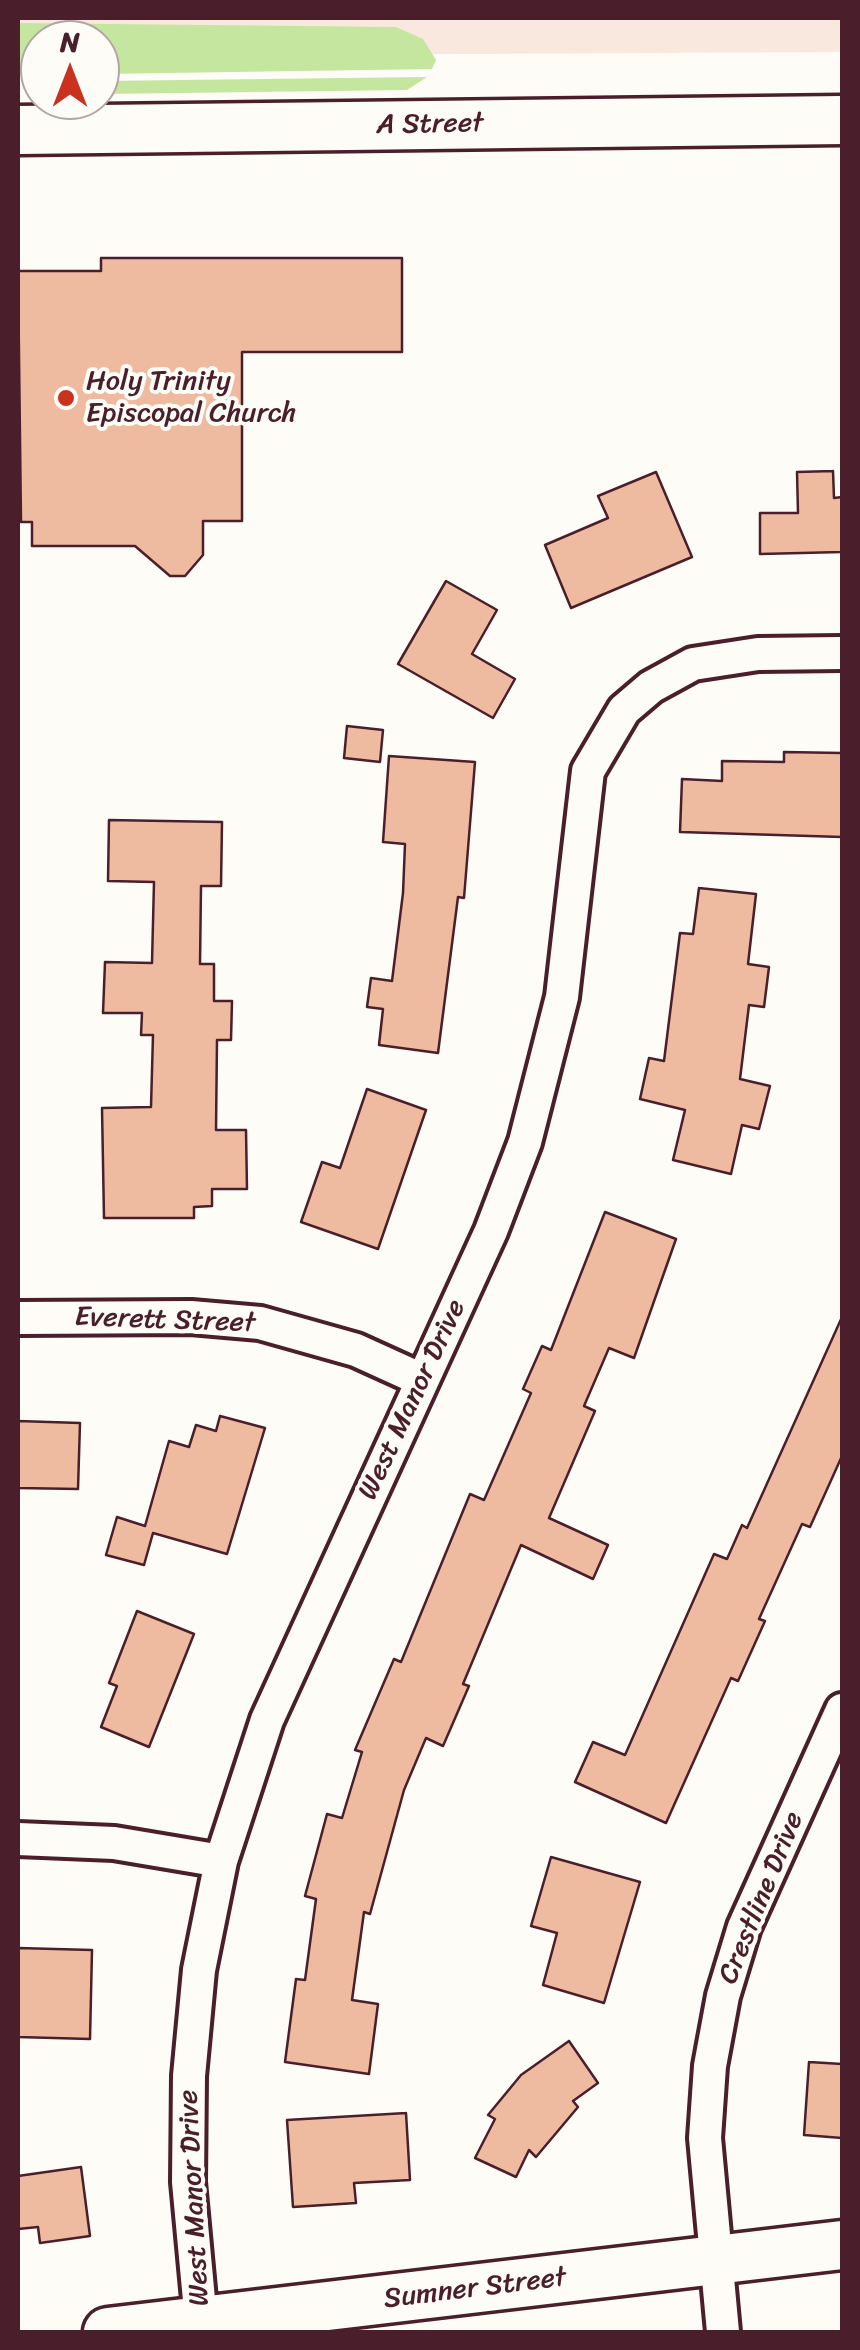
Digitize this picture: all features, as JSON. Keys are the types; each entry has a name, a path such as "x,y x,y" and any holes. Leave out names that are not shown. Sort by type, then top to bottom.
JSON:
{"main road":[{"name":"A Street","path":"18,130 842,120"},
{"name":"Sumner Street","path":"108,2332 842,2245"}],"street":[{"name":"West Manor Drive","path":"202,2321 188,2182 188,2076 199,1970 221,1861 267,1720 490,1231 540,1094 570,946 584,788 603,739 624,710 650,687 693,664 758,654 842,653"},
{"name":"Everett Street","path":"18,1318 192,1317 260,1323 356,1350 422,1380"},
{"name":"Crestline Drive","path":"723,2332 705,2138 710,2066 723,1996 744,1927 842,1710"},
{"path":"18,1839 114,1843 221,1861"}],"shaded area":[{"path":"18,18 842,18 842,52 120,56 120,20 20,20 18,56"}],"green space":[{"path":"18,23 20,23 20,75"},
{"path":"120,24 396,27 423,39 436,60 432,69 120,74"},
{"path":"427,77 407,90 120,94 120,81"}],"building":[{"name":"Holy Trinity Episcopal Church","path":"101,258 402,258 402,352 242,352 242,521 203,521 203,555 185,576 170,576 135,546 32,546 32,522 21,522 18,271 101,271"},
{"path":"833,471 834,498 842,497 842,552 760,554 760,513 798,513 797,472"},
{"path":"656,472 692,557 571,608 545,545 608,518 598,496"},
{"path":"446,581 497,610 472,654 515,679 493,718 398,664"},
{"path":"347,726 383,730 380,762 344,758"},
{"path":"784,752 842,753 842,837 680,832 682,779 722,781 722,761 784,762"},
{"path":"389,756 475,762 464,898 458,897 438,1053 379,1045 383,1009 367,1007 371,978 392,981 403,893 405,844 383,842"},
{"path":"109,820 222,822 221,886 201,886 200,964 214,964 214,1001 232,1001 231,1040 217,1040 216,1130 246,1130 247,1189 212,1189 212,1206 194,1207 194,1218 104,1218 102,1108 151,1107 153,1035 141,1035 142,1013 103,1013 105,962 152,963 154,882 108,881"},
{"path":"699,888 756,894 748,964 769,967 764,1007 749,1005 740,1079 770,1086 759,1129 742,1125 731,1174 673,1160 685,1110 640,1099 649,1058 664,1061 680,933 693,934"},
{"path":"367,1089 426,1110 378,1249 301,1222 322,1162 340,1168"},
{"path":"605,1212 676,1239 634,1358 609,1348 584,1406 595,1411 549,1518 608,1545 593,1579 521,1545 463,1684 469,1686 443,1746 426,1738 404,1790 370,1914 364,1912 352,2000 378,2004 369,2074 285,2062 296,1979 305,1980 316,1899 305,1896 327,1814 342,1818 362,1752 355,1750 394,1659 401,1662 470,1494 484,1500 531,1393 523,1389 542,1346 551,1350"},
{"path":"842,1317 842,1456 810,1527 802,1524 759,1619 765,1621 738,1681 731,1678 666,1823 575,1782 593,1742 625,1755 714,1554 727,1559 742,1525 747,1528"},
{"path":"220,1416 265,1428 227,1554 153,1533 144,1565 106,1555 117,1517 145,1526 169,1441 189,1447 196,1425 216,1431"},
{"path":"18,1421 80,1423 78,1489 18,1488"},
{"path":"137,1611 194,1634 149,1747 101,1727 117,1686 109,1683"},
{"path":"551,1857 640,1882 604,2003 543,1985 557,1933 531,1926"},
{"path":"18,1948 92,1950 90,2039 18,2037"},
{"path":"569,2041 598,2083 573,2101 578,2107 536,2157 529,2150 516,2177 475,2158 495,2119 488,2115 521,2075"},
{"path":"809,2062 842,2064 842,2138 804,2135"},
{"path":"406,2113 410,2180 354,2183 356,2203 293,2207 287,2120"},
{"path":"81,2167 90,2236 40,2243 38,2227 18,2229 18,2176"}],"place":[{"name":"Holy Trinity Episcopal Church","path":"66,398"}]}
